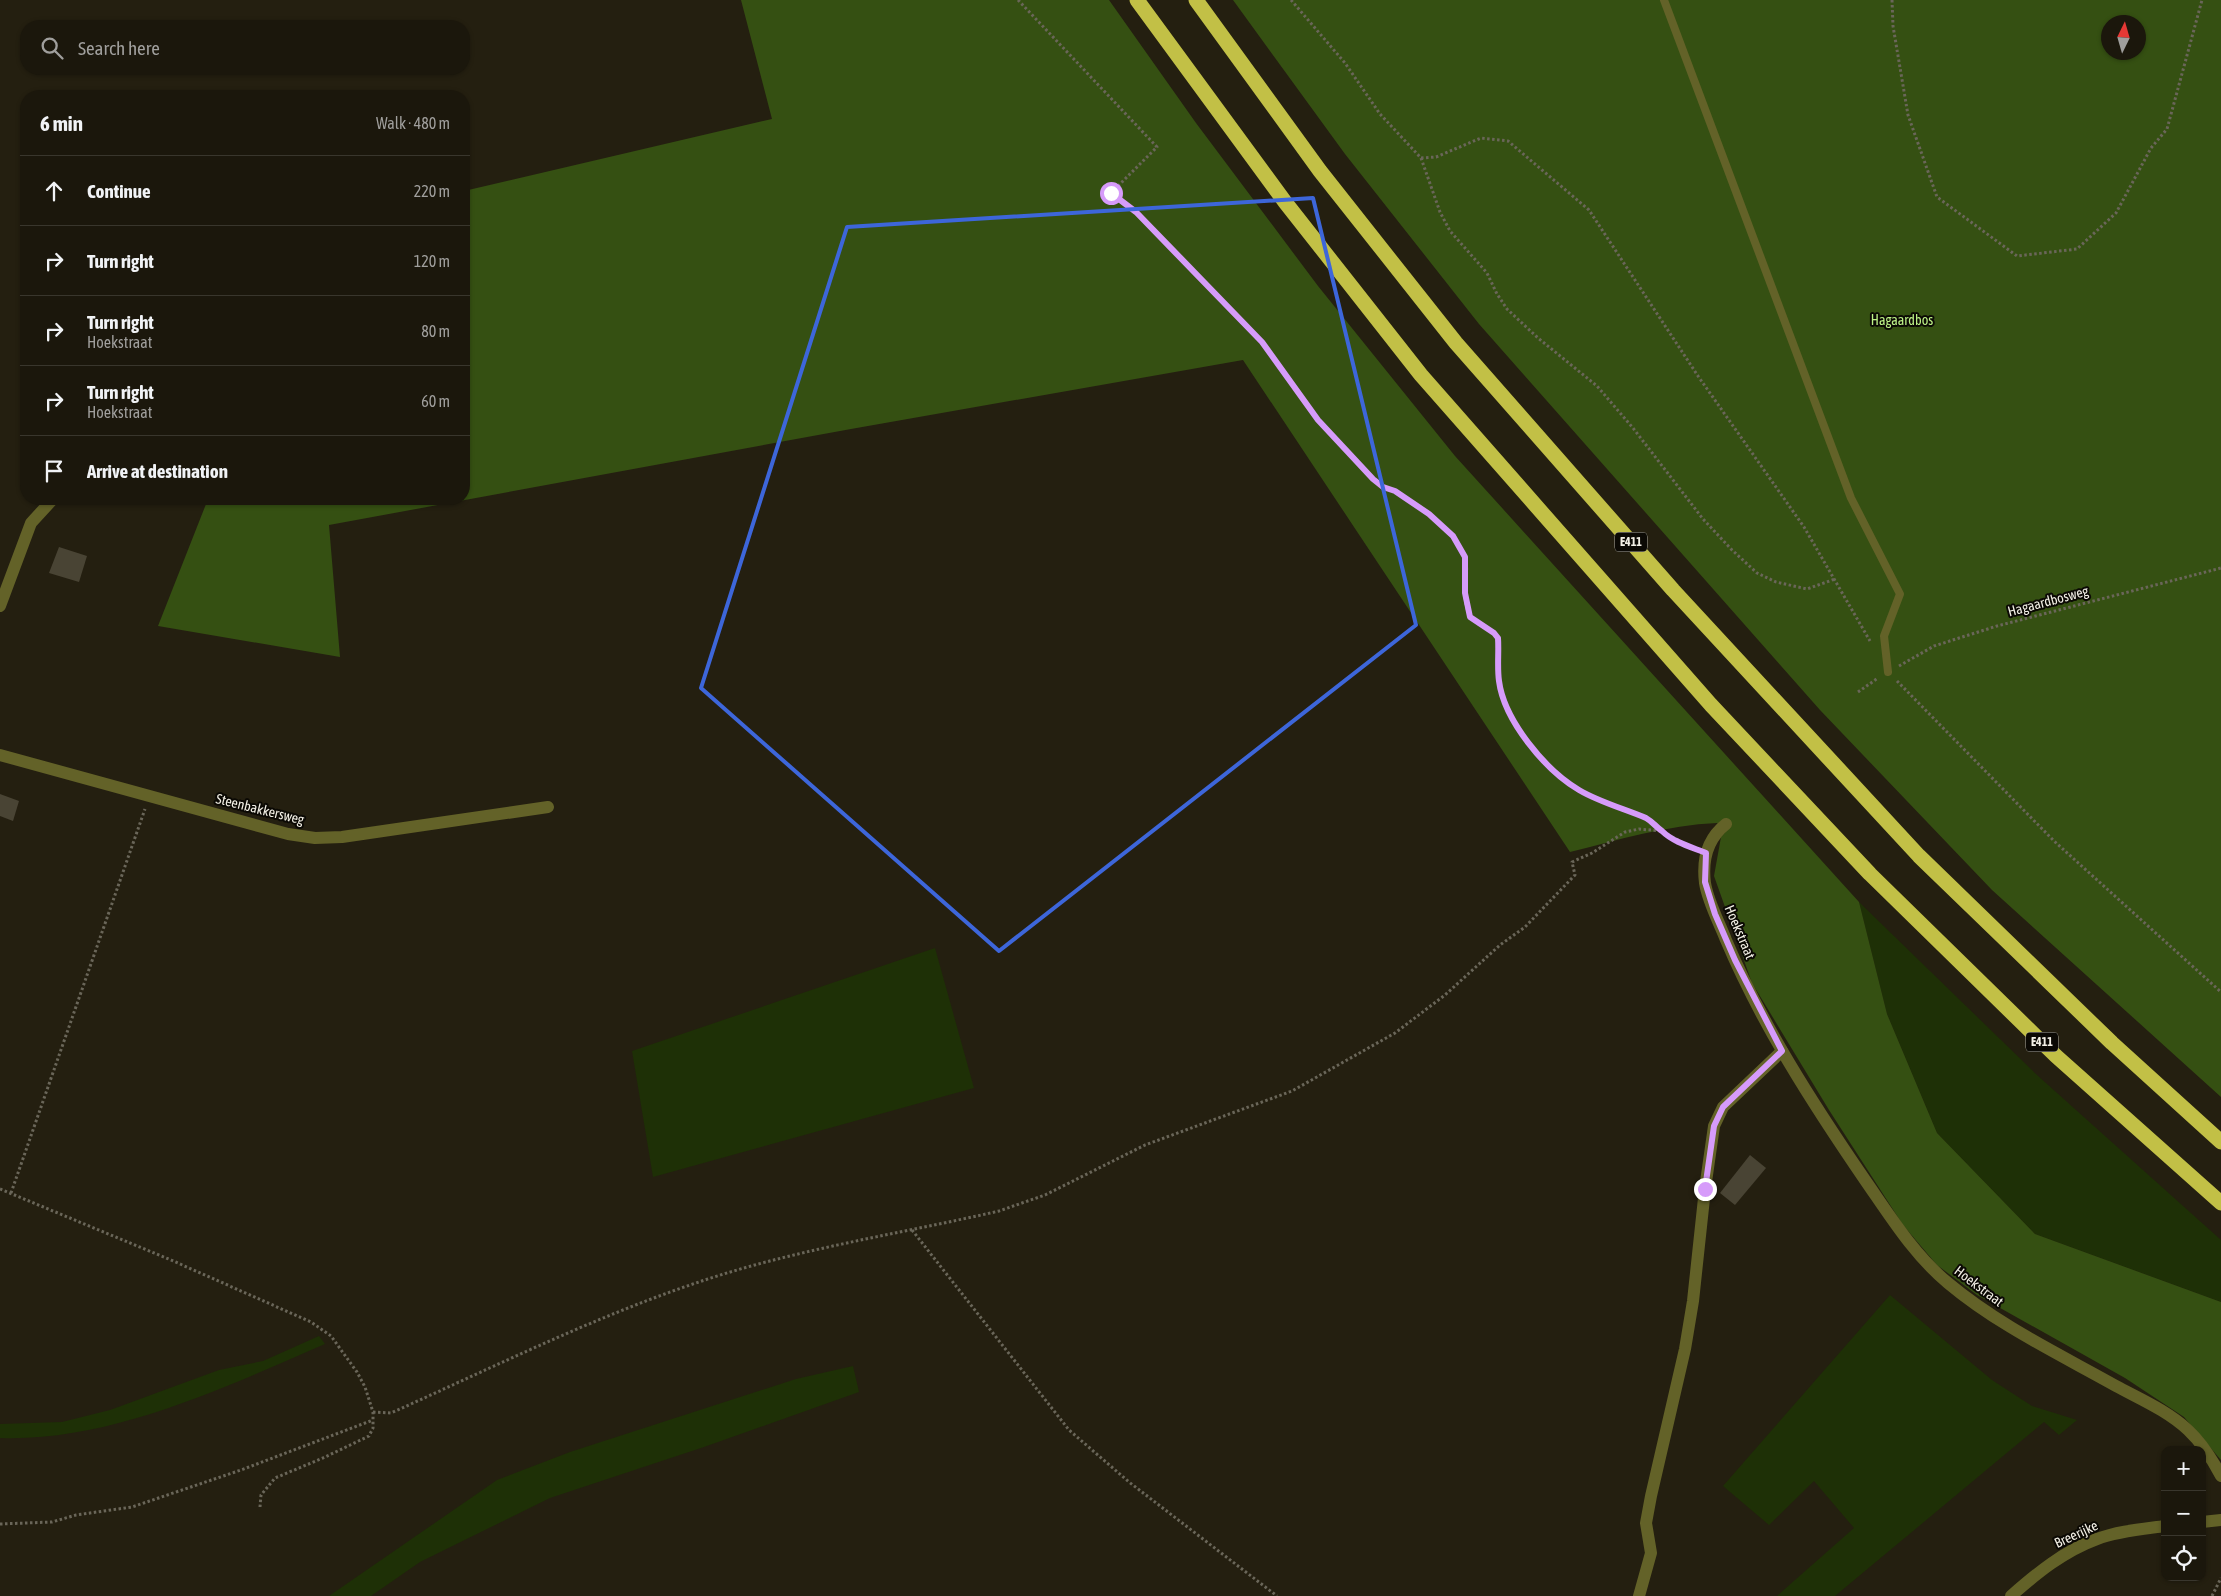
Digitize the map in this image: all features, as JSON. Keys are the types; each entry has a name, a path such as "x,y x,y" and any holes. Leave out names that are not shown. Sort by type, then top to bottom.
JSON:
{"highway":[{"name":"E411","path":"1137,0 1285,202 1421,376 1711,705 1870,874 2056,1056 2221,1203"},
{"name":"E411","path":"1196,0 1320,171 1456,343 1673,590 1919,856 2112,1043 2221,1142"}],"street":[{"path":"0,606 31,523 48,505"},
{"name":"Steenbakkersweg","path":"0,755 288,834 316,838 342,837 548,807"},
{"name":"Hoekstraat","path":"1726,824 1709,841 1706,853 1705,882 1715,914 1735,960 1782,1051 1842,1146 1901,1232 1947,1282 2016,1330 2161,1411 2188,1430 2209,1455 2221,1476"},
{"path":"1639,1596 1651,1553 1646,1523 1651,1496 1685,1349 1714,1126 1723,1107 1782,1051"},
{"path":"2206,1522 2221,1520"},
{"name":"Breerijke","path":"2011,1596 2042,1568 2098,1538 2161,1527"}],"lane":[{"path":"1664,0 1851,498 1900,594 1884,636 1888,672"}],"path":[{"path":"1018,0 1156,147 1111,193 1136,212 1262,342 1318,420 1373,479 1429,514 1453,536 1465,557 1465,593 1470,617 1494,633 1498,638 1499,681 1505,704 1533,748 1551,769 1579,790 1646,818 1656,824 1661,831"},
{"path":"1291,0 1345,63 1380,114 1421,158 1440,212 1450,231 1486,273 1507,310 1597,386 1633,428 1703,519 1732,550 1757,574 1776,582 1807,589 1835,579"},
{"path":"1892,0 1893,26 1908,114 1937,198 2016,256 2077,249 2116,212 2151,148 2167,129 2202,0"},
{"path":"1421,158 1436,157 1481,138 1508,140 1590,210 1698,376 1804,527 1874,648"},
{"name":"Hagaardbosweg","path":"1858,692 1888,672 1934,646 1997,626 2221,568"},
{"path":"1888,672 2054,841 2221,992"},
{"path":"11,1193 149,795"},
{"path":"373,1412 392,1413 560,1337 668,1293 780,1259 999,1211 1017,1205 1045,1194 1144,1145 1292,1091 1395,1033 1445,995 1500,945 1525,928 1575,875 1572,862 1592,854 1625,832 1639,829 1661,831 1686,845 1706,853"},
{"path":"0,1188 171,1260 321,1328 331,1336 365,1386 373,1412 373,1428 368,1436 323,1458 275,1478 261,1495 260,1507"},
{"path":"912,1230 1069,1430 1128,1482 1277,1596"},
{"path":"0,1524 52,1522 76,1515 132,1507 241,1470 373,1420"},
{"path":"2212,1596 2221,1578"}],"highlighted area":[{"path":"1313,198 1416,625 999,951 701,688 847,227"}],"green space":[{"path":"741,0 1109,0 1196,123 1318,286 1455,456 1859,902 1887,1014 1937,1133 2035,1234 2221,1302 2221,1460 2184,1417 2125,1378 1977,1295 1937,1265 1903,1225 1829,1110 1752,983 1714,876 1721,837 1727,830 1717,823 1698,824 1643,834 1570,852 1243,360 470,499 470,190 772,119"},
{"name":"Hagaardbos","path":"1233,0 2221,0 2221,1097 1992,890 1820,710 1479,324 1345,154"},
{"path":"206,505 438,505 329,525 340,657 158,626"},
{"path":"1859,902 2037,1075 2221,1240 2221,1302 2035,1234 1937,1133 1887,1014"},
{"path":"935,948 974,1088 653,1177 632,1051"},
{"path":"1890,1295 1992,1380 2032,1406 2077,1420 2059,1435 2044,1422 1835,1596 1777,1596 1854,1528 1814,1481 1769,1525 1723,1486"},
{"path":"319,1336 325,1344 208,1394 167,1409 83,1431 41,1437 0,1438 0,1424 62,1422 110,1410 219,1370 263,1361"},
{"path":"853,1366 859,1392 704,1447 550,1498 420,1562 371,1596 329,1596 497,1480 570,1452 796,1379"}],"building":[{"path":"59,547 87,556 79,582 49,573"},
{"path":"0,794 19,801 13,821 0,816"},
{"path":"1750,1155 1766,1168 1735,1205 1720,1193"}],"route":[{"path":"1111,193 1136,212 1262,342 1299,396 1358,464 1383,487 1395,491 1429,514 1453,536 1465,557 1465,593 1470,617 1494,633 1498,638 1499,681 1505,704 1533,748 1551,769 1579,790 1646,818 1656,824 1661,831 1686,845 1706,853 1705,882 1715,914 1735,960 1782,1051 1723,1107 1714,1126 1705,1189"}]}
